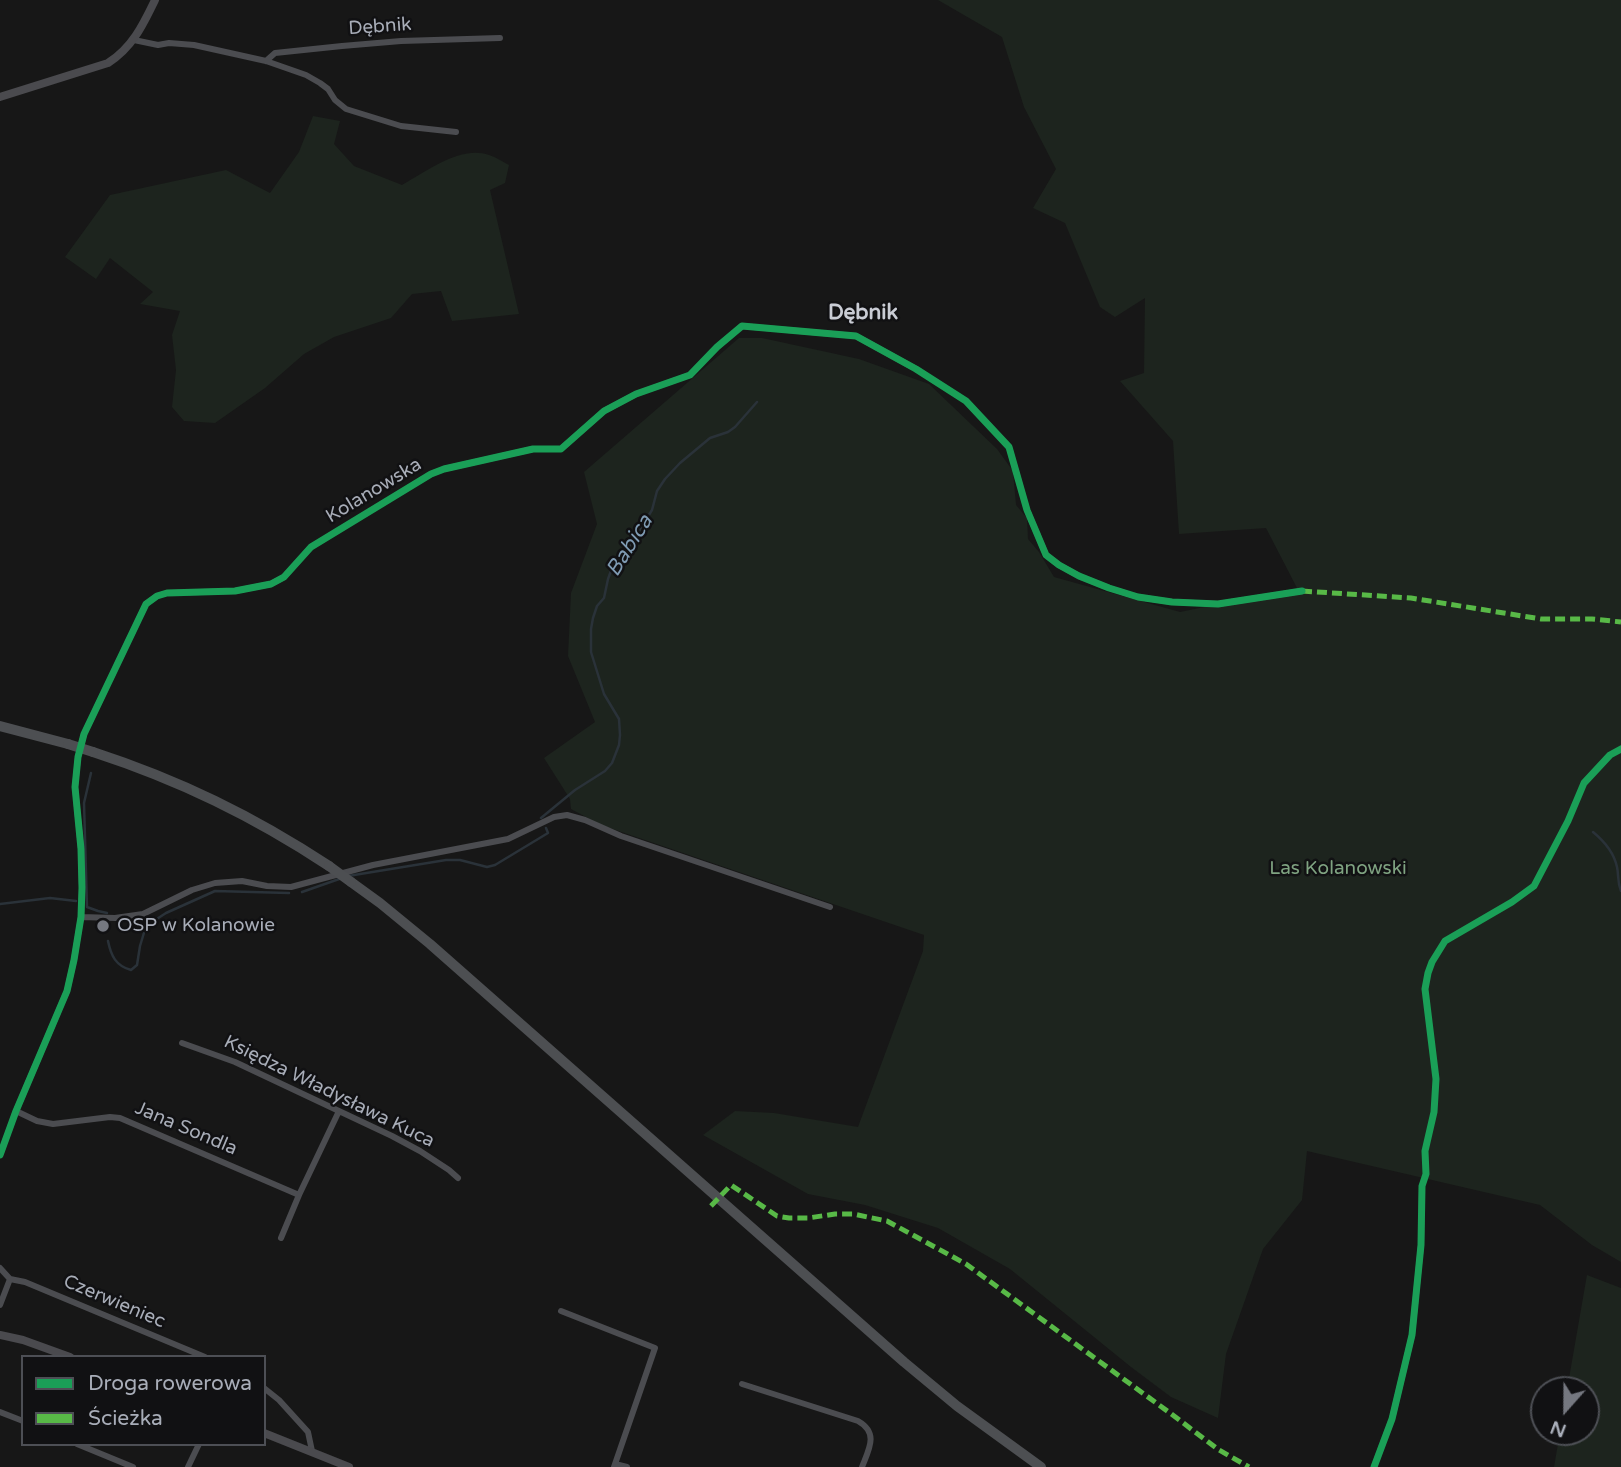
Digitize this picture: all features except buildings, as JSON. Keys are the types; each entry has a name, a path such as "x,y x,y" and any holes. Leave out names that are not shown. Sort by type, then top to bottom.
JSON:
{"main road":[{"path":"0,726 68,744 161,776 234,810 329,866 430,944 904,1362 957,1406 1041,1467"}],"street":[{"path":"0,97 108,63 134,40 155,0"},
{"name":"Dębnik","path":"266,61 275,53 342,46 500,38"},
{"path":"134,40 158,45 194,45 266,61 306,75 320,83 346,108 401,126 456,131"},
{"name":"Kolanowska","path":"0,1155 67,991 78,940 81,917 81,849 75,787 78,757 88,727 146,604 167,593 235,591 271,584 284,577 311,547 431,474 533,449 561,449 604,411 636,394 691,375 716,347 743,327 856,336 916,369 966,401 1009,447 1027,510 1046,555 1079,576 1138,597 1184,603 1218,604 1302,591"},
{"path":"81,917 115,918 143,914 192,890 215,883 242,881 291,887 373,865 509,839 554,817 567,815 577,816 621,835 830,906"},
{"name":"Księdza Władysława Kuca","path":"182,1043 235,1062 339,1111 420,1151 458,1178"},
{"name":"Jana Sondla","path":"16,1111 37,1121 53,1124 120,1118 299,1195"},
{"path":"281,1238 339,1111"},
{"path":"1374,1467 1392,1419 1412,1335 1421,1245 1422,1186"},
{"path":"0,1268 10,1279 0,1305"},
{"name":"Czerwieniec","path":"10,1279 25,1282 200,1355"},
{"path":"561,1311 655,1348 614,1466 627,1467"},
{"path":"0,1335 64,1355"},
{"path":"742,1384 858,1421 866,1426 871,1434 863,1467"},
{"path":"266,1390 308,1432 312,1451"},
{"path":"0,1412 21,1420"},
{"path":"266,1434 349,1467"},
{"path":"82,1446 133,1467"},
{"path":"188,1467 198,1446"}],"green space":[{"name":"Las Kolanowski","path":"938,0 1621,0 1621,1262 1592,1245 1540,1205 1307,1151 1302,1200 1263,1249 1226,1354 1218,1418 1171,1397 1010,1269 938,1228 865,1205 808,1194 703,1135 735,1111 774,1113 858,1127 923,951 924,935 601,825 571,809 570,799 544,758 595,722 568,656 571,593 597,524 584,472 739,338 762,338 859,359 929,384 997,449 1013,471 1016,505 1027,518 1028,539 1054,577 1180,612 1297,588 1266,528 1179,534 1173,441 1120,381 1144,373 1145,298 1115,317 1100,307 1065,223 1033,208 1056,169 1024,107 1002,37"},
{"path":"313,116 340,121 334,144 354,166 402,185 444,161 467,154 489,155 509,165 505,183 490,190 519,314 452,321 441,291 412,294 391,318 334,337 304,354 265,388 215,423 184,421 172,407 176,370 172,335 180,311 140,304 153,292 110,258 96,279 65,257 110,195 226,170 270,193 299,152"},
{"path":"1587,1275 1621,1288 1621,1467 1554,1467 1558,1446 1600,1446 1600,1376 1569,1376"}],"waterway":[{"name":"Babica","path":"541,818 575,790 605,771 612,763 619,745 619,719 604,694 591,652 593,618 597,606 604,598 612,568 622,558 652,510 657,491 665,479 710,438 735,427 757,402"},
{"path":"91,773 84,803 87,907 107,913"},
{"name":"Babica","path":"348,876 446,860 460,860 487,867 495,865 548,833 546,828"},
{"path":"1593,832 1605,843 1614,857 1621,891"},
{"name":"Babica","path":"302,892 342,878"},
{"name":"Babica","path":"108,941 115,960 131,970 137,965 146,926 166,913 215,891 289,893"},
{"name":"Babica","path":"0,904 50,898 76,901"}],"marked path":[{"path":"1302,591 1411,598 1541,619 1621,622"},
{"path":"711,1206 731,1185 777,1216 808,1218 853,1214 887,1221 966,1264 1219,1450 1249,1467"}],"cycle path":[{"path":"0,1155 67,991 74,960 81,917 82,888 75,787 84,734 146,604 167,593 235,591 271,584 284,577 311,547 431,474 533,449 561,449 604,411 636,394 690,375 742,326 856,336 916,369 966,401 1009,447 1027,510 1046,555 1079,576 1138,597 1172,602 1218,604 1302,591"},
{"path":"1374,1467 1392,1419 1412,1335 1421,1245 1425,1151 1434,1112 1436,1079 1425,989 1428,973 1445,941 1534,886 1568,821 1584,783 1610,755 1621,749"}],"place":[{"name":"OSP w Kolanowie","path":"103,926"}],"district":[{"name":"Dębnik","path":"863,313"}]}
